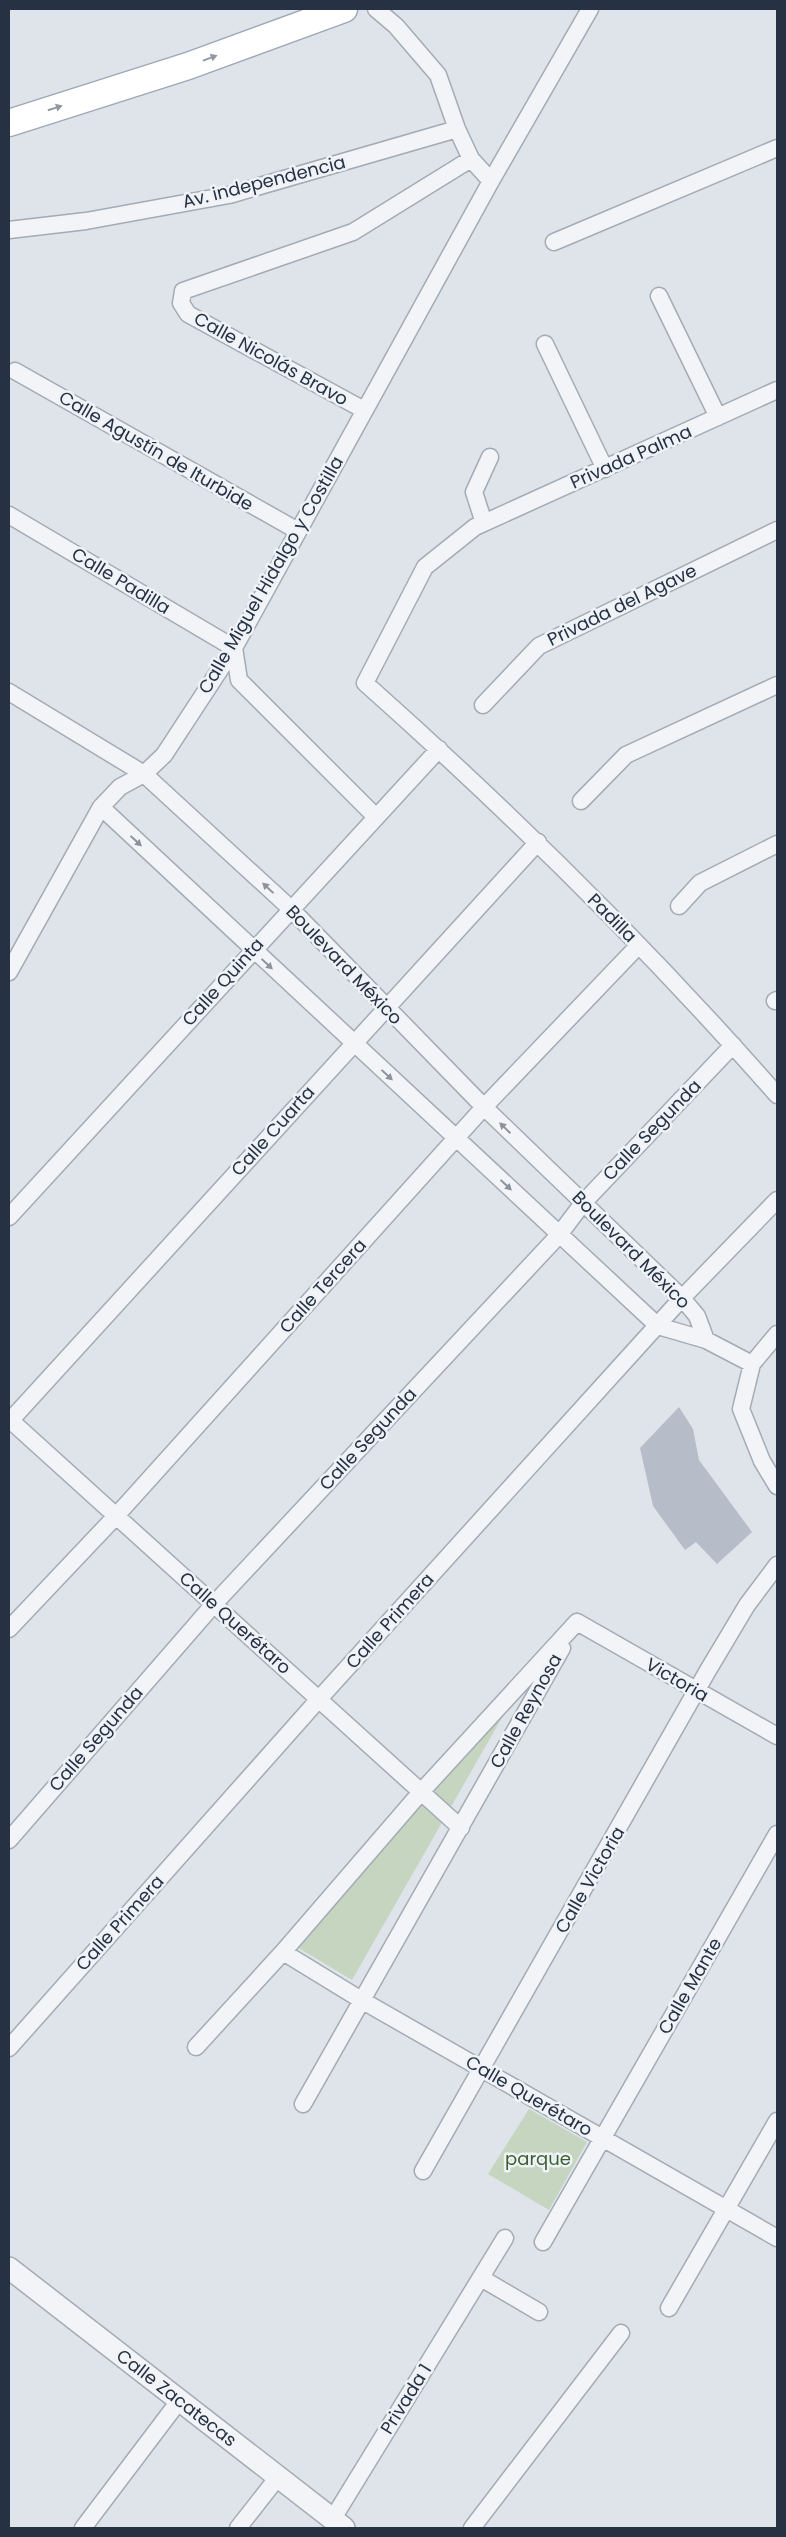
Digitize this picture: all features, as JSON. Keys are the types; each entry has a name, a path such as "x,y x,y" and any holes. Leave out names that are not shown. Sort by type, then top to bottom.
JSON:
{"main road":[{"path":"9,123 188,66 343,9"}],"street":[{"path":"376,9 396,26 438,75 470,159 490,181"},
{"name":"Calle Miguel Hidalgo y Costilla","path":"9,972 101,807 120,787 144,774 164,755 234,648 490,181 590,9"},
{"name":"Av. independencia","path":"9,230 86,222 229,196 455,122"},
{"path":"554,242 777,148"},
{"name":"Calle Nicolás Bravo","path":"364,410 188,314 180,303 183,291 353,232 470,159"},
{"path":"659,296 718,417"},
{"path":"545,344 605,469"},
{"name":"Calle Agustín de Iturbide","path":"15,370 298,531"},
{"name":"Privada Palma","path":"439,749 365,683 425,567 475,527 777,390"},
{"path":"484,523 474,492 490,457"},
{"name":"Calle Padilla","path":"9,515 234,648"},
{"name":"Privada del Agave","path":"483,705 539,646 777,530"},
{"path":"234,648 239,680 376,818"},
{"path":"581,801 626,755 777,685"},
{"name":"Boulevard México","path":"9,693 144,774 290,908 387,1010 484,1107 682,1298 697,1316 706,1340"},
{"name":"Calle Quinta","path":"9,1217 290,908 439,749"},
{"name":"Padilla","path":"439,749 538,842 639,944 777,1095"},
{"name":"Boulevard México","path":"101,807 252,950 658,1326 706,1340"},
{"name":"Calle Cuarta","path":"9,1420 353,1043 387,1010 538,842"},
{"path":"679,906 700,882 777,844"},
{"name":"Calle Tercera","path":"9,1629 116,1516 484,1107 639,944"},
{"name":"Calle Segunda","path":"9,1840 214,1604 559,1235 583,1203 733,1045"},
{"name":"Calle Primera","path":"9,2048 319,1700 682,1298 777,1200"},
{"path":"777,1334 752,1364 741,1408 762,1461 777,1486"},
{"path":"706,1340 752,1364"},
{"name":"Calle Querétaro","path":"9,1420 461,1828"},
{"name":"Calle Victoria","path":"424,2171 747,1605 777,1565"},
{"name":"Victoria","path":"576,1622 777,1736"},
{"name":"Calle Reynosa","path":"196,2047 283,1952 422,1792 576,1622"},
{"name":"Calle Reynosa","path":"303,2104 576,1622"},
{"name":"Calle Mante","path":"543,2242 777,1834"},
{"name":"Calle Querétaro","path":"283,1952 482,2069 777,2238"},
{"path":"669,2308 777,2121"},
{"name":"Privada 1","path":"338,2524 504,2238"},
{"name":"Calle Zacatecas","path":"9,2268 338,2524"},
{"path":"480,2278 539,2312"},
{"path":"472,2528 621,2333"},
{"path":"84,2528 179,2401"},
{"path":"238,2528 278,2477"}],"green space":[{"path":"512,1700 352,1980 297,1947 350,1885"},
{"name":"parque","path":"529,2109 587,2142 549,2210 488,2174"}],"building":[{"path":"679,1407 693,1429 699,1460 752,1532 717,1564 696,1542 685,1550 653,1506 640,1448"}]}
